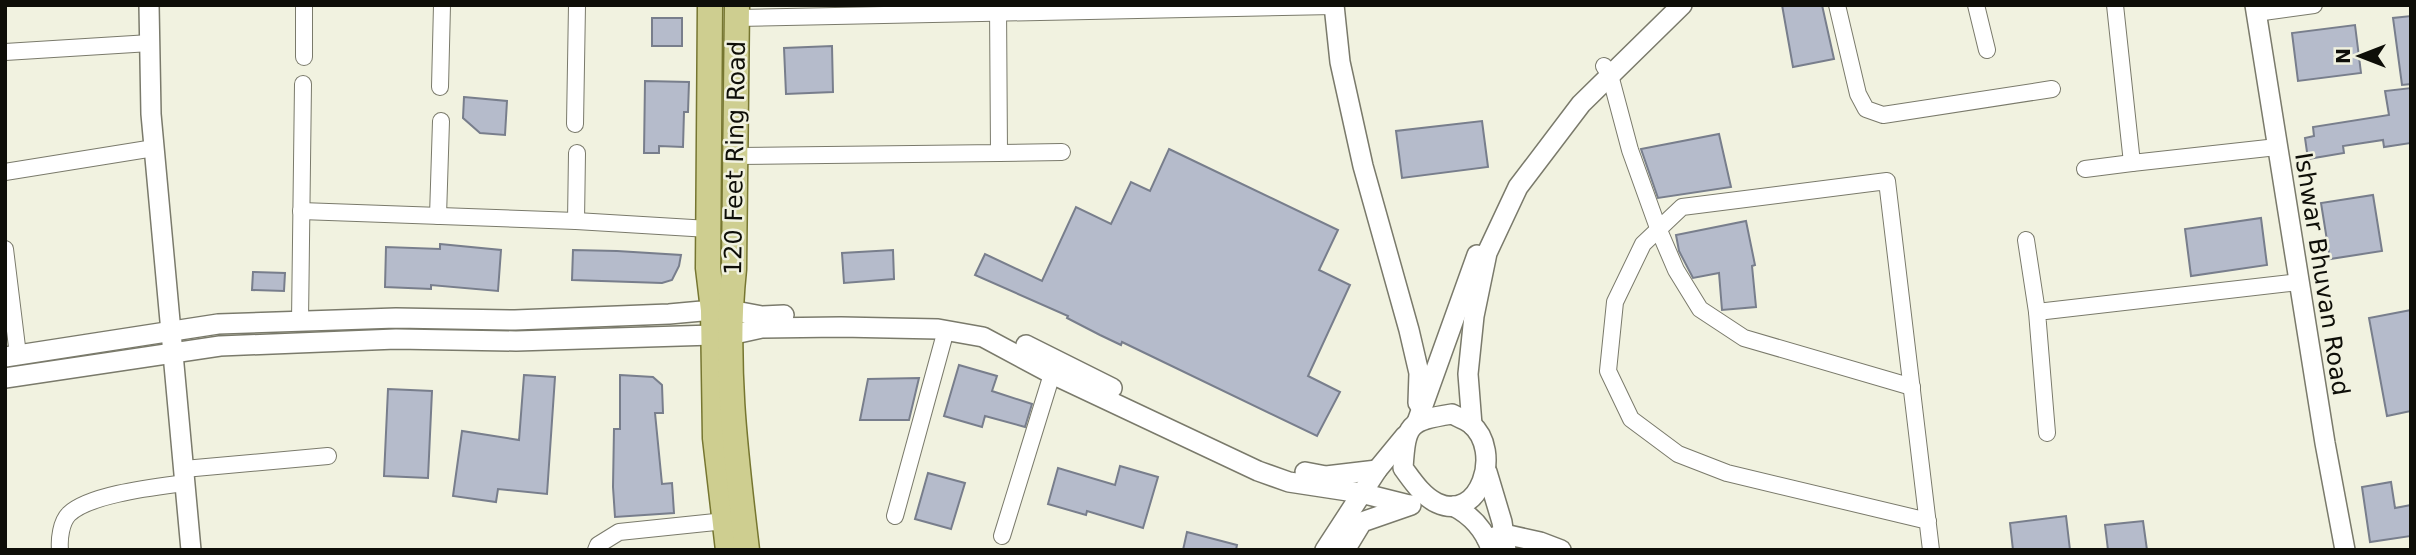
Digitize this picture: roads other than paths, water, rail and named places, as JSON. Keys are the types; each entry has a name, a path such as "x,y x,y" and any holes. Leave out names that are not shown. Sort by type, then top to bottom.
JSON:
{"main road":[{"name":"120 Feet Ring Road","path":"710,5 708,268 721,310"},
{"name":"120 Feet Ring Road","path":"721,310 734,269 737,11"},
{"path":"721,310 747,550"},
{"path":"722,335 715,438 728,550"}],"street":[{"path":"149,5 154,148 191,550"},
{"path":"304,5 304,57"},
{"path":"440,87 442,5"},
{"path":"575,124 577,5"},
{"path":"1472,425 1468,374 1474,316 1487,253 1518,187 1607,71 1662,5"},
{"path":"1561,550 1540,542 1497,543 1468,514 1416,487 1402,468 1411,430 1487,225 1528,152 1607,71 1682,5"},
{"path":"1838,5 1858,94 1866,109 1883,115 2052,89"},
{"path":"1976,5 1987,50"},
{"path":"2115,5 2132,163"},
{"path":"2255,9 2314,5"},
{"path":"737,11 1335,6 1340,62 1363,166 1409,330 1411,430"},
{"path":"999,9 999,153"},
{"name":"Ishwar Bhuvan Road","path":"2255,9 2345,550"},
{"path":"5,52 150,43"},
{"path":"1607,71 1630,150 1658,228 1676,271 1700,309 1744,338 1912,387"},
{"path":"300,321 303,84"},
{"path":"438,216 441,121"},
{"path":"2085,169 2277,147"},
{"path":"5,172 154,148"},
{"path":"735,156 1062,152"},
{"path":"576,221 578,153"},
{"path":"1928,521 1727,473 1678,453 1632,419 1608,371 1615,302 1643,244 1682,207 1887,181 1928,521 1931,550"},
{"path":"301,211 576,221 709,229"},
{"path":"2026,240 2037,312 2047,433"},
{"path":"5,249 12,356 218,324 396,318 515,320 721,310 762,316 939,316 987,325 1262,460 1292,470 1326,476 1377,470"},
{"path":"2037,312 2299,282"},
{"path":"5,378 220,346 396,339 516,341 722,335 762,328 946,330 983,337 1052,374 1258,471 1289,482 1361,493 1409,505 1445,504 1474,497 1487,472"},
{"path":"895,516 946,330"},
{"path":"1002,536 1052,374"},
{"path":"1325,550 1377,470 1411,430 1452,414 1472,425 1485,444 1497,543"},
{"path":"60,550 59,539 67,516 78,507 185,476 328,456"},
{"path":"1345,550 1362,522 1409,505"},
{"path":"596,550 598,545 619,532 725,521"}]}
